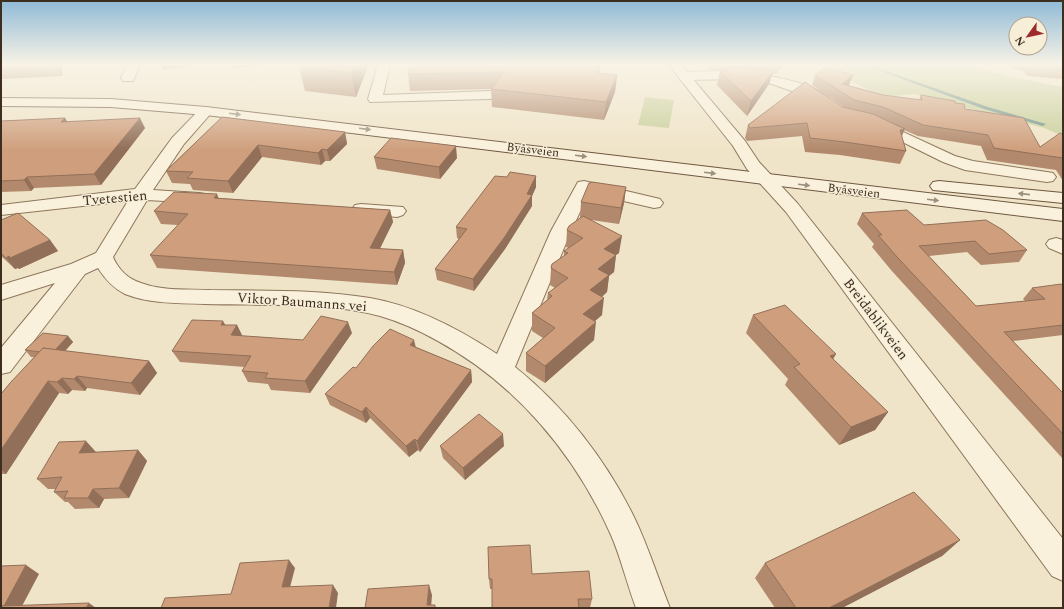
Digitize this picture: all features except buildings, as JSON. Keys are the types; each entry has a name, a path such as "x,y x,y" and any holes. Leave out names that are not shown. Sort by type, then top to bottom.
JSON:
{"street":[{"path":"146,93 224,99"},
{"path":"376,93 375,99 490,94"},
{"name":"Breidablikveien","path":"699,93 759,172 792,208 1063,565"},
{"name":"Breidablikveien","path":"812,93 838,111"},
{"name":"Byåsveien","path":"1,102 111,104 206,111 759,172 1063,215"},
{"path":"1,293 78,270 103,257 141,194 178,141 206,111"},
{"path":"858,118 873,122 949,159 971,166 1047,177"},
{"name":"Byåsveien","path":"717,159 759,172 808,172 1063,198"},
{"path":"502,370 548,265 560,231 584,186 654,203"},
{"name":"Tvetestien","path":"1,210 141,194 212,199"},
{"path":"348,208 397,212"},
{"name":"Viktor Baumanns vei","path":"103,257 107,269 118,280 134,289 164,295 324,301 372,306 424,324 502,370 553,420 588,466 619,518 652,608"},
{"path":"1,365 78,270"}],"green space":[{"path":"875,93 1063,93 1063,136 1044,128 914,94 882,97"},
{"path":"645,97 674,100 669,128 638,125"}],"waterway":[{"path":"945,93 986,108 1043,124"}]}
